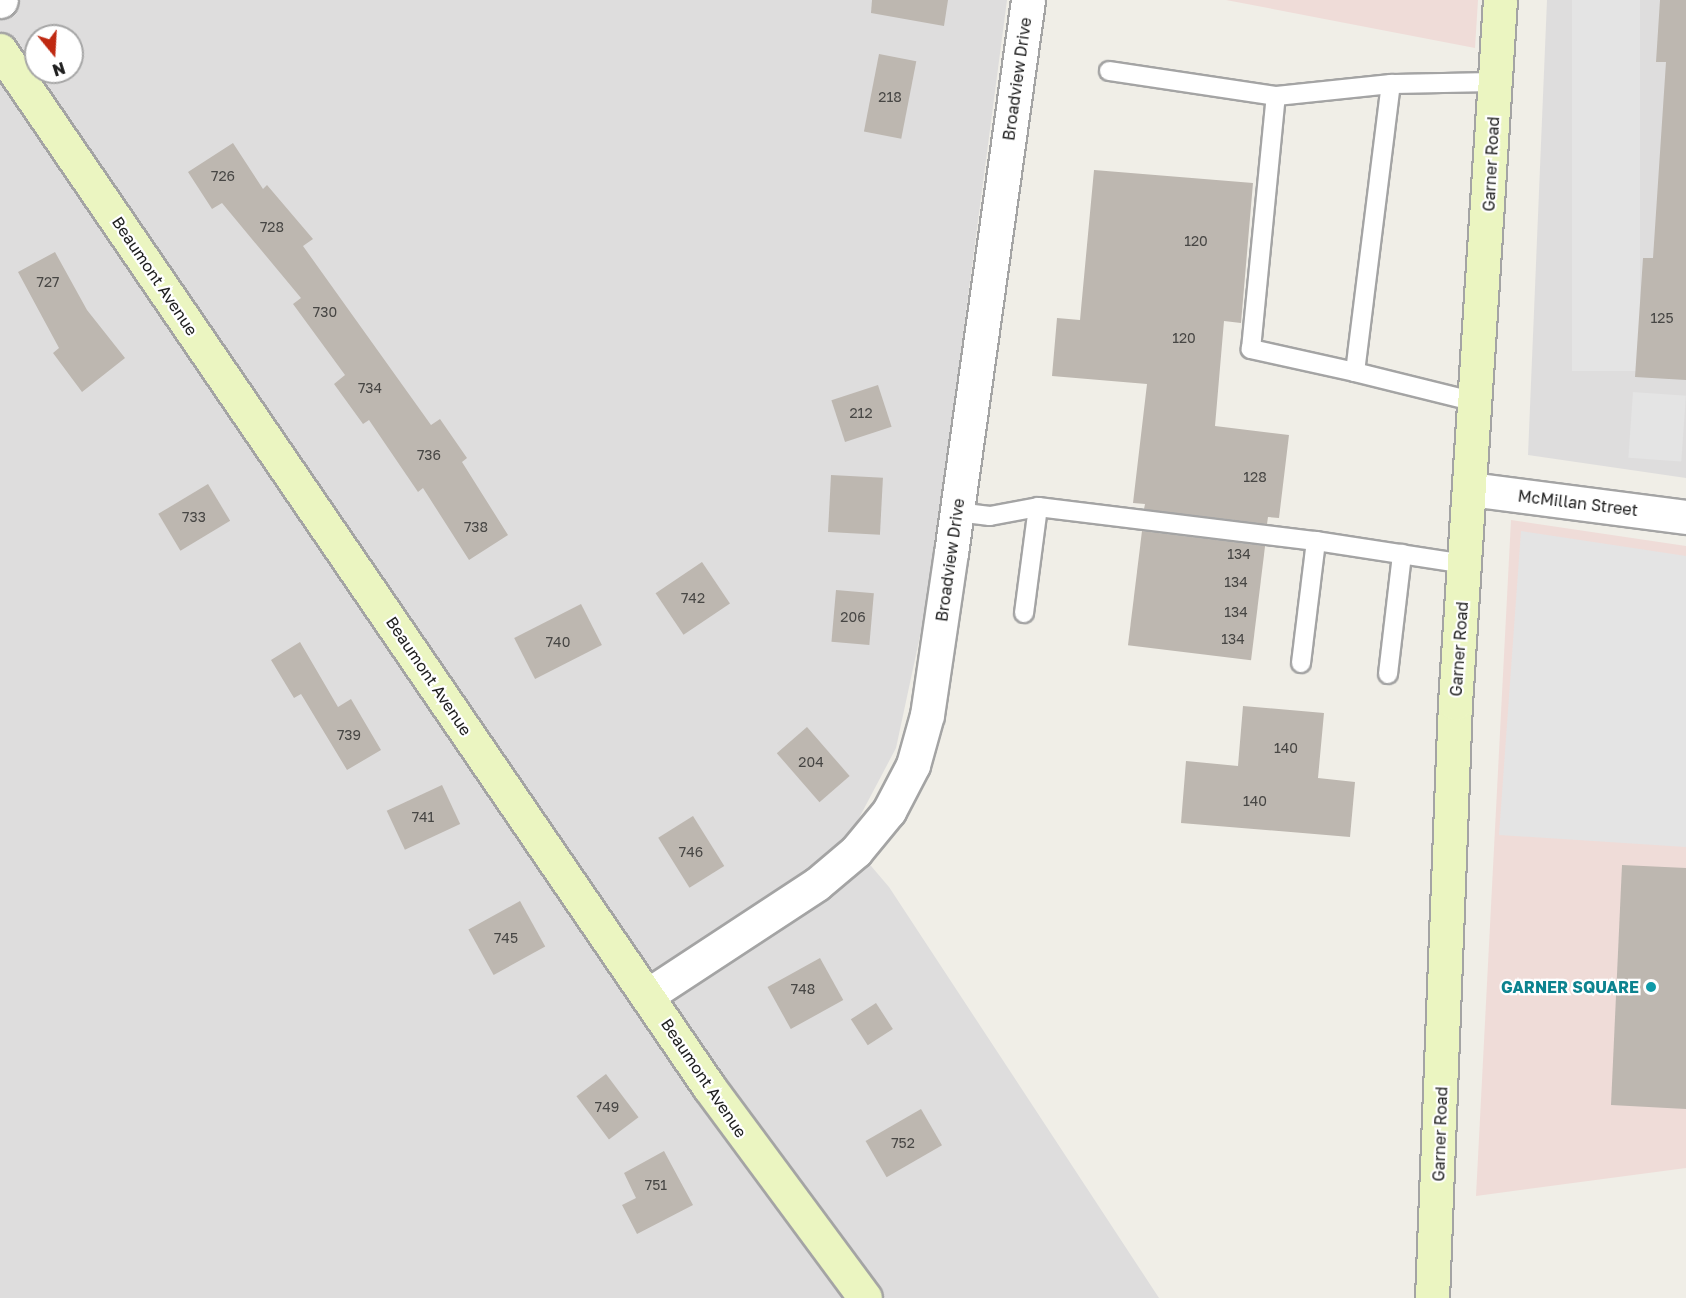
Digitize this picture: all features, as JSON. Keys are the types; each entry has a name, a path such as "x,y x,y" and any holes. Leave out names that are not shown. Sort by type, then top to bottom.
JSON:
{"street":[{"name":"Broadview Drive","path":"648,995 817,884 856,851 889,812 913,765 927,715 1028,0"},
{"name":"Garner Road","path":"1432,1298 1465,564 1500,0"},
{"name":"Beaumont Avenue","path":"0,50 772,1177 865,1298"},
{"name":"McMillan Street","path":"1470,489 1686,517"}],"lane":[{"path":"1109,71 1276,96 1391,84 1495,82"},
{"path":"1355,372 1391,84"},
{"path":"1276,96 1251,349 1476,402"},
{"path":"1024,613 1038,507"},
{"path":"957,512 990,516 1038,507 1316,541 1465,564"},
{"path":"1301,663 1316,541"},
{"path":"1388,674 1402,554"}],"shaded area":[{"path":"0,0 1007,0 929,594 896,748 848,839 889,887 1159,1298 0,1298"},
{"path":"1226,0 1478,0 1475,48"},
{"path":"1547,0 1686,0 1686,478 1528,455"},
{"path":"1572,0 1640,0 1640,371 1572,371"},
{"path":"1633,392 1686,396 1681,462 1628,458"},
{"name":"GARNER SQUARE","path":"1511,520 1686,546 1686,1168 1476,1196"},
{"path":"1521,531 1686,556 1686,847 1499,835"}],"building":[{"path":"872,0 948,0 944,26 871,13"},
{"path":"1660,0 1686,0 1686,380 1635,377 1643,258 1653,258 1666,62 1656,62"},
{"path":"879,54 916,61 901,139 864,132"},
{"path":"233,143 263,189 267,185 313,239 303,246 431,425 440,419 467,458 462,462 508,535 469,560 423,488 418,492 369,420 363,424 334,384 345,375 293,304 301,298 222,203 212,209 188,172"},
{"path":"1094,170 1253,183 1241,323 1224,321 1215,426 1289,435 1279,518 1268,517 1267,524 1144,509 1145,504 1133,503 1147,384 1052,376 1057,318 1080,320"},
{"path":"55,252 87,310 125,358 82,392 53,353 59,348 18,272"},
{"path":"878,385 892,427 845,442 831,400"},
{"path":"831,475 883,478 880,535 828,532"},
{"path":"208,484 230,521 180,551 158,514"},
{"path":"1142,531 1265,546 1251,660 1128,645"},
{"path":"702,562 730,603 684,635 656,593"},
{"path":"836,590 874,593 869,645 831,642"},
{"path":"581,604 602,645 535,679 514,638"},
{"path":"300,642 338,707 351,699 381,750 347,770 301,694 294,698 271,660"},
{"path":"1243,706 1324,713 1318,778 1355,782 1350,837 1181,823 1186,761 1238,766"},
{"path":"807,727 850,776 819,802 777,753"},
{"path":"442,785 460,824 405,850 387,811"},
{"path":"693,816 724,866 689,888 658,838"},
{"name":"GARNER SQUARE","path":"1622,865 1686,868 1686,1109 1611,1105"},
{"path":"520,901 545,946 494,975 468,930"},
{"path":"820,958 843,1000 791,1029 768,987"},
{"path":"876,1003 893,1029 868,1045 851,1019"},
{"path":"606,1074 638,1117 609,1139 576,1096"},
{"path":"921,1109 942,1145 887,1177 866,1141"},
{"path":"664,1151 693,1205 637,1234 622,1205 636,1198 624,1173"}],"place":[{"name":"GARNER SQUARE","path":"1651,987"}]}
